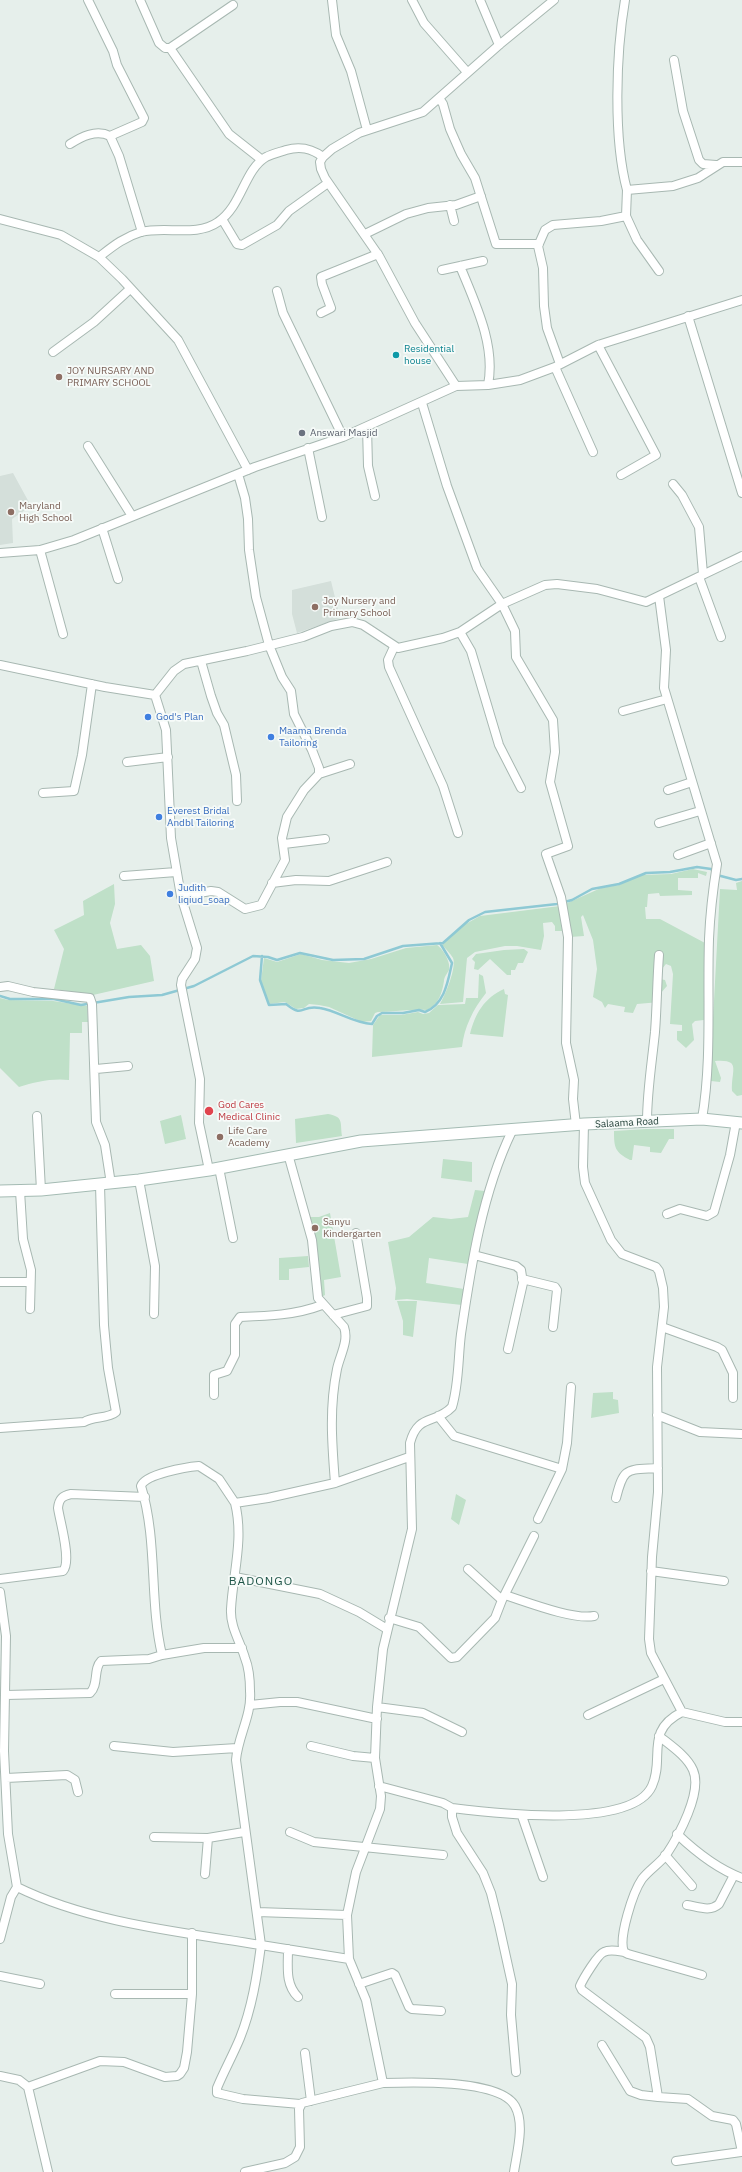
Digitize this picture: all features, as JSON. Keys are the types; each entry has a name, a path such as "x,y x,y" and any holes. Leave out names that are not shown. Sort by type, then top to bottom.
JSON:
{"main road":[{"name":"Salaama Road","path":"0,1191 41,1190 140,1180 214,1169 362,1141 580,1125 702,1119 739,1123"}],"street":[{"path":"70,144 79,138 94,133 110,136 142,122 144,118 117,65 113,51 88,0"},
{"path":"140,0 159,43 165,48 170,48 233,5"},
{"path":"332,0 336,35 351,71 367,130"},
{"path":"412,0 424,22 467,72"},
{"path":"480,0 498,45"},
{"path":"456,386 415,323 396,285 378,254 328,183 320,169 320,162 323,157 343,141 367,130 423,112 498,45 554,0"},
{"path":"625,0 620,32 619,141 627,190 626,216 637,240 659,271"},
{"path":"170,48 229,134 262,160"},
{"path":"674,60 683,111 699,160 703,164 716,166"},
{"path":"439,98 443,104 450,129 461,154 475,178 496,244 539,244"},
{"path":"110,136 119,156 142,232"},
{"path":"100,257 119,242 142,232 205,228 222,219 234,206 251,173 262,160 292,148 309,148 323,157"},
{"path":"627,190 674,186 691,181 723,162 742,162"},
{"path":"222,219 237,244 242,245 277,225 289,211 328,183"},
{"path":"364,234 406,214 428,208 450,206 481,196"},
{"path":"450,206 454,221"},
{"path":"593,452 558,365 547,328 544,306 543,268 538,246 545,230 553,225 601,221 626,216"},
{"path":"0,219 61,235 100,257 171,330 178,340 248,470"},
{"path":"321,313 331,308 321,277 378,254"},
{"path":"442,270 483,261"},
{"path":"460,266 481,318 491,369 488,385"},
{"path":"53,352 94,322 130,289"},
{"path":"277,291 283,314 343,437"},
{"path":"0,553 40,550 74,540 248,470 343,437 422,403 456,386 488,385 520,380 558,365 598,344 688,316 727,306 742,300"},
{"path":"688,316 742,493"},
{"path":"598,344 656,455 621,476"},
{"path":"422,403 447,486 477,568 502,604 515,631 516,657 553,720 555,752 550,782 568,846 546,854 561,897 568,947 566,1043 574,1080 573,1100 580,1125 585,1183 616,1248 630,1258 656,1267 659,1271 664,1307 657,1367 657,1514 652,1571 650,1646 664,1679 682,1712"},
{"path":"367,427 368,466 375,496"},
{"path":"88,446 132,516"},
{"path":"308,448 322,517"},
{"path":"238,474 246,498 254,588 269,645 282,677 291,691 294,714 312,750 319,768 319,774"},
{"path":"673,484 682,495 699,527 701,575 721,637"},
{"path":"102,528 118,579"},
{"path":"40,550 63,634"},
{"path":"155,695 174,671 184,664 269,645 352,622 363,625 394,647 404,648 460,632 502,604 532,590 558,584 597,589 639,602 646,602 742,556"},
{"path":"659,596 666,650 664,671 667,698 717,864 709,938 707,1090 702,1119"},
{"path":"460,632 472,651 501,750 521,788"},
{"path":"394,647 388,660 389,668 443,786 458,834"},
{"path":"201,661 217,714 224,725 236,775 237,801"},
{"path":"0,665 155,695"},
{"path":"43,793 74,791 82,755 92,684"},
{"path":"155,695 166,730 171,838 176,872 181,896 197,948 196,959 182,979 181,989 200,1079 199,1123 214,1169 233,1238"},
{"path":"623,711 667,698"},
{"path":"127,762 168,758"},
{"path":"181,896 211,890 218,892 245,909 253,908 263,903 285,860 282,833 286,817 304,790 319,774 350,764"},
{"path":"668,790 692,782"},
{"path":"659,824 700,811"},
{"path":"284,844 325,839"},
{"path":"678,855 711,843"},
{"path":"272,883 296,880 329,881 373,865 387,862"},
{"path":"124,876 176,872"},
{"path":"647,1122 647,1092 654,1032 659,955"},
{"path":"0,987 8,986 33,992 90,998 92,1004 96,1069 96,1122 105,1145 104,1325 108,1368 116,1412 112,1415 90,1418 84,1422 0,1428"},
{"path":"96,1069 128,1066"},
{"path":"37,1116 41,1190"},
{"path":"667,1214 676,1209 706,1216 714,1212 739,1123"},
{"path":"383,2083 366,2000 349,1959 347,1915 356,1872 380,1808 375,1758 377,1707 383,1649 412,1529 413,1506 409,1458 413,1431 417,1426 447,1412 452,1407 457,1364 474,1255 494,1174 512,1131"},
{"path":"288,1154 312,1240 318,1295 322,1305 344,1327 346,1335 336,1376 331,1412 335,1483"},
{"path":"140,1180 154,1255 154,1314"},
{"path":"20,1191 23,1239 30,1270 30,1309"},
{"path":"333,1315 364,1308 366,1306 368,1298 356,1233"},
{"path":"474,1255 516,1266 521,1270 522,1279 508,1349"},
{"path":"522,1279 555,1287 557,1290 553,1327"},
{"path":"0,1282 30,1282"},
{"path":"214,1395 214,1375 227,1371 235,1355 235,1324 240,1317 276,1315 310,1309 322,1305"},
{"path":"662,1327 722,1350 733,1373 733,1398"},
{"path":"538,1519 562,1469 567,1443 571,1387"},
{"path":"657,1414 700,1432 742,1434"},
{"path":"438,1416 450,1432 460,1438 562,1469"},
{"path":"235,1503 335,1483 409,1458"},
{"path":"162,1656 155,1613 151,1535 145,1497 141,1486 146,1480 161,1474 199,1466 209,1471 219,1479 235,1503 239,1518 239,1532 231,1608 232,1623 242,1648 248,1671 250,1705 237,1748 236,1760 244,1832 261,1945 256,1985 248,2016 217,2088 217,2093 243,2098 300,2104 383,2083 474,2086 503,2095 514,2104 519,2122 514,2172"},
{"path":"616,1498 620,1479 626,1472 630,1470 658,1468"},
{"path":"0,1579 63,1571 66,1568 66,1552 58,1508 59,1501 64,1495 145,1497"},
{"path":"390,1618 419,1627 426,1632 441,1650 453,1659 457,1657 495,1618 503,1598 534,1536"},
{"path":"468,1569 503,1598 586,1618 594,1616"},
{"path":"652,1571 724,1581"},
{"path":"235,1576 320,1594 359,1612 387,1629"},
{"path":"0,1592 3,1636 4,1698 2,1765 6,1778 8,1834 17,1887 11,1897 0,1939"},
{"path":"4,1698 90,1693 94,1688 98,1664 101,1661 149,1659 204,1648 242,1648"},
{"path":"588,1715 664,1679"},
{"path":"250,1705 297,1702 377,1719"},
{"path":"377,1707 423,1714 462,1732"},
{"path":"379,1786 443,1803 452,1808 522,1816 583,1813 621,1808 637,1803 647,1794 652,1786 659,1736 670,1720 682,1712 725,1722 742,1722"},
{"path":"624,1952 622,1946 623,1933 639,1884 665,1856 689,1811 695,1786 694,1770 688,1761 659,1736"},
{"path":"114,1746 173,1752 237,1748"},
{"path":"311,1746 354,1756 375,1758"},
{"path":"6,1778 67,1775 75,1780 78,1792"},
{"path":"452,1808 452,1817 457,1833 483,1873 491,1893 499,1925 512,1984 511,2015 516,2072"},
{"path":"522,1816 543,1877"},
{"path":"154,1837 208,1838 244,1832"},
{"path":"290,1832 314,1842 443,1855"},
{"path":"677,1834 697,1853 734,1875 742,1878"},
{"path":"205,1874 208,1838"},
{"path":"665,1856 692,1886"},
{"path":"688,1905 712,1909 716,1907 734,1875"},
{"path":"17,1887 43,1899 69,1907 145,1926 349,1959"},
{"path":"257,1912 347,1915"},
{"path":"28,2087 100,2061 124,2062 165,2077 177,2076 184,2068 186,2062 192,1994 192,1933"},
{"path":"288,1949 289,1982 292,1991 298,1997"},
{"path":"658,2097 650,2047 646,2038 582,1990 580,1986 601,1954 610,1951 624,1952 702,1975"},
{"path":"359,1984 392,1973 395,1975 409,2007 412,2009 441,2011"},
{"path":"0,1976 40,1984"},
{"path":"115,1994 192,1994"},
{"path":"602,2045 630,2091 641,2096 688,2099 712,2116 733,2120 736,2124 741,2152 676,2161"},
{"path":"305,2053 311,2101"},
{"path":"0,2076 22,2081 28,2087 48,2172"},
{"path":"244,2172 285,2164 295,2157 300,2147 300,2104"}],"shaded area":[{"name":"Maryland High School","path":"13,473 31,506 12,519 13,543 0,545 0,476"},
{"name":"Joy Nursery and Primary School","path":"331,581 340,618 297,633 292,614 292,590"}],"green space":[{"path":"693,869 707,872 706,876 698,873 698,878 678,878 678,890 692,891 692,895 660,896 659,893 648,894 647,907 645,907 646,919 660,919 705,943 704,1020 695,1021 692,1024 694,1040 686,1048 677,1040 677,1031 682,1031 682,1025 670,1024 673,974 671,966 666,964 661,970 660,979 665,980 667,986 660,994 660,1002 637,1004 633,1013 624,1012 625,1007 608,1004 605,1008 602,1002 593,997 597,969 593,940 583,915 581,917 584,936 570,937 565,904 601,888 619,885 641,875 671,874"},
{"path":"742,881 742,1095 737,1096 732,1091 732,1064 729,1062 715,1061 721,1078 720,1082 711,1081 710,1075 720,889 737,890 736,883"},
{"path":"114,884 115,904 110,923 117,949 141,945 150,956 154,981 93,995 54,989 64,949 54,930 84,915 83,901"},
{"path":"560,906 562,931 555,931 555,926 552,922 543,923 544,936 541,950 517,946 505,946 475,952 467,958 463,1002 440,1004 450,981 454,962 452,956 442,945 464,925 480,916"},
{"path":"437,945 442,949 446,956 449,963 449,970 444,978 439,998 431,1008 427,1010 378,1012 375,1013 371,1021 362,1022 329,1007 319,1005 309,1004 304,1008 296,1009 285,1002 269,1004 261,981 264,958 277,962 301,954 322,960 349,963 371,959 406,948"},
{"path":"524,949 528,952 523,963 518,963 515,970 511,970 511,975 507,975 490,959 478,970 474,969 475,962 472,959 476,954"},
{"path":"479,974 483,976 486,993 470,1019 462,1047 372,1057 373,1025 380,1015 401,1015 418,1012 423,1014 429,1013 438,1005 465,1004 466,998 478,998"},
{"path":"504,989 505,994 508,995 503,1037 470,1034 481,1007 491,997"},
{"path":"0,998 8,1000 53,1001 87,1006 88,1022 82,1022 82,1033 70,1033 69,1080 44,1081 19,1087 0,1068"},
{"path":"328,1114 339,1119 342,1136 296,1143 295,1119"},
{"path":"181,1115 186,1139 165,1144 160,1121"},
{"path":"674,1129 674,1139 669,1139 661,1153 650,1152 650,1147 634,1145 632,1160 618,1152 614,1142 614,1131"},
{"path":"443,1159 472,1162 472,1182 441,1178"},
{"path":"475,1190 485,1191 468,1264 429,1258 426,1283 464,1289 462,1305 407,1299 395,1300 396,1288 388,1242 409,1237 433,1217 451,1219 468,1217"},
{"path":"330,1213 341,1277 324,1280 325,1295 320,1298 317,1246 310,1217 319,1217"},
{"path":"308,1256 309,1267 289,1269 289,1280 279,1280 279,1258"},
{"path":"397,1301 417,1301 413,1337 403,1335 403,1321"},
{"path":"613,1392 613,1399 618,1400 619,1413 591,1418 593,1393"},
{"path":"456,1494 466,1500 459,1525 451,1519"}],"waterway":[{"path":"0,996 10,999 54,999 81,1005 129,997 162,995 194,986 253,956 268,957 277,960 300,953 333,960 364,959 403,946 443,943 469,920 485,912 557,904 572,900 592,889 619,884 646,873 670,872 697,867 711,869 714,872"},
{"path":"717,875 736,880 742,879"},
{"path":"262,956 260,980 269,1005 286,1004 300,1011 314,1007 320,1008 358,1022 372,1024 377,1016 382,1013 403,1013 419,1010 425,1012 437,1004 444,991 452,963 440,943"}],"place":[{"name":"Residential house","path":"396,355"},
{"name":"JOY NURSARY AND PRIMARY SCHOOL","path":"59,377"},
{"name":"Answari Masjid","path":"302,433"},
{"name":"Maryland High School","path":"11,512"},
{"name":"Joy Nursery and Primary School","path":"315,607"},
{"name":"God's Plan","path":"148,717"},
{"name":"Maama Brenda Tailoring","path":"271,737"},
{"name":"Everest Bridal Andbl Tailoring","path":"159,817"},
{"name":"Judith liqiud_soap","path":"170,894"},
{"name":"God Cares Medical Clinic","path":"209,1111"},
{"name":"Life Care Academy","path":"220,1137"},
{"name":"Sanyu Kindergarten","path":"315,1228"}],"district":[{"name":"BADONGO","path":"261,1582"}]}
